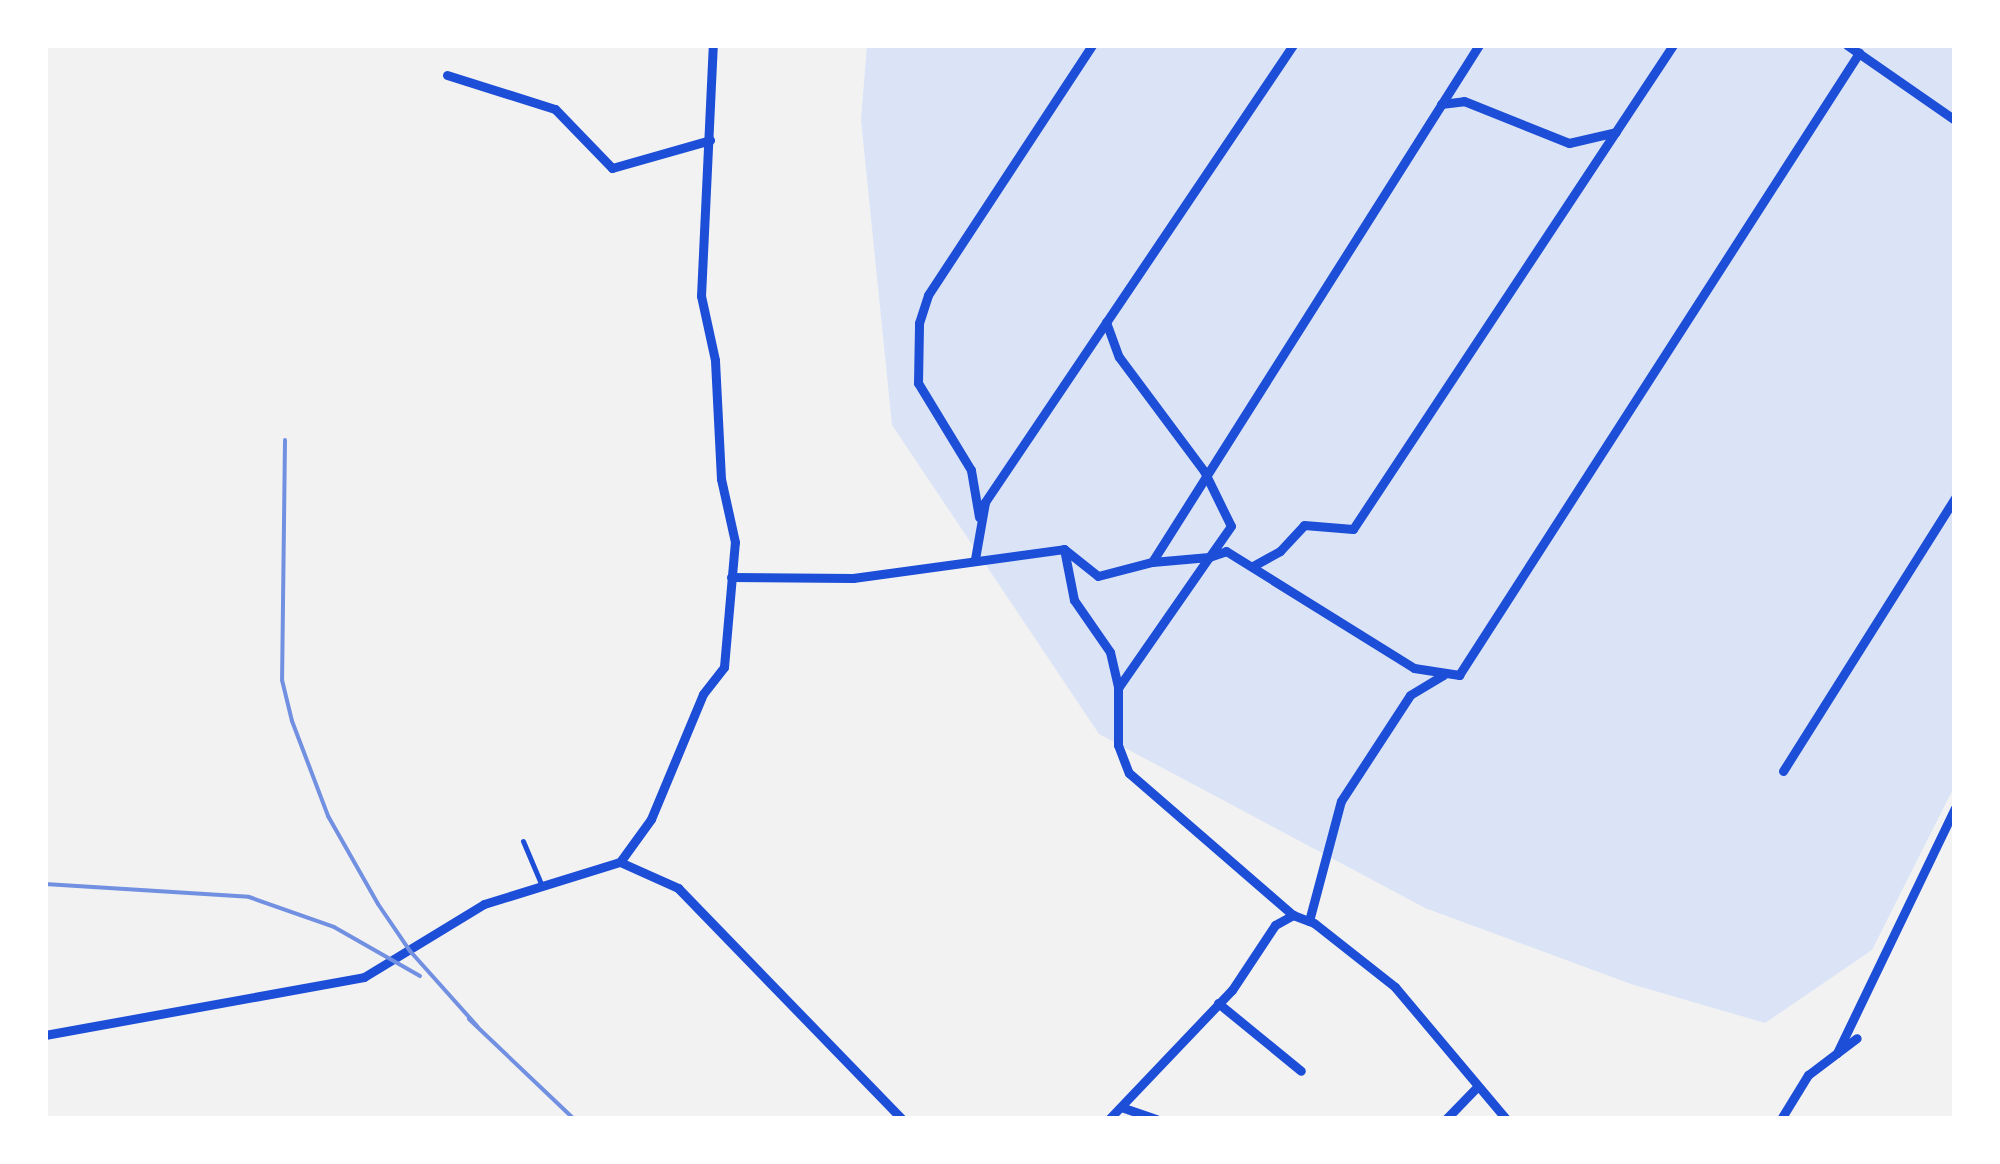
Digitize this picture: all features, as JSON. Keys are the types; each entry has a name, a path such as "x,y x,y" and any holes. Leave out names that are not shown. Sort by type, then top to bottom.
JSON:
{"street":[{"path":"620,862 650,819 702,694 724,667 734,542 721,479 715,360 701,296 713,45"},
{"path":"981,524 970,470 918,383 919,323 928,294 1092,45"},
{"path":"975,558 984,502 1293,45"},
{"path":"1152,562 1204,471 1479,45"},
{"path":"1254,566 1280,551 1304,525 1353,529 1673,45"},
{"path":"1847,45 1955,120"},
{"path":"731,577 853,578 975,558 1064,549 1098,576 1152,562 1226,551 1414,668 1459,675 1859,53"},
{"path":"447,76 555,109 612,168 710,140"},
{"path":"1441,104 1464,101 1569,143 1616,132"},
{"path":"1106,322 1119,358 1204,471 1231,526 1118,688"},
{"path":"1783,771 1955,498"},
{"path":"1064,549 1074,600 1110,652 1118,688 1118,745 1129,772 1294,915 1309,921 1395,987 1475,1089 1506,1119"},
{"path":"1309,921 1341,801 1410,695 1444,675"},
{"path":"1837,1054 1955,808"},
{"path":"45,1035 364,977 484,904 620,862 678,888 902,1119"},
{"path":"1108,1119 1218,1002 1275,925 1294,915"},
{"path":"1218,1002 1301,1071"},
{"path":"1781,1119 1796,1088 1857,1038"},
{"path":"1446,1119 1475,1089"},
{"path":"1121,1106 1156,1119"}],"lane":[{"path":"522,841 542,886"}],"shaded area":[{"path":"867,45 1955,45 1955,785 1872,950 1765,1023 1631,984 1425,908 1099,734 892,425 861,120"}],"railway":[{"path":"285,440 282,680 292,721 328,816 378,904 410,951 477,1026"},
{"path":"45,884 249,897 334,927 420,976"},
{"path":"469,1019 574,1119"}]}
